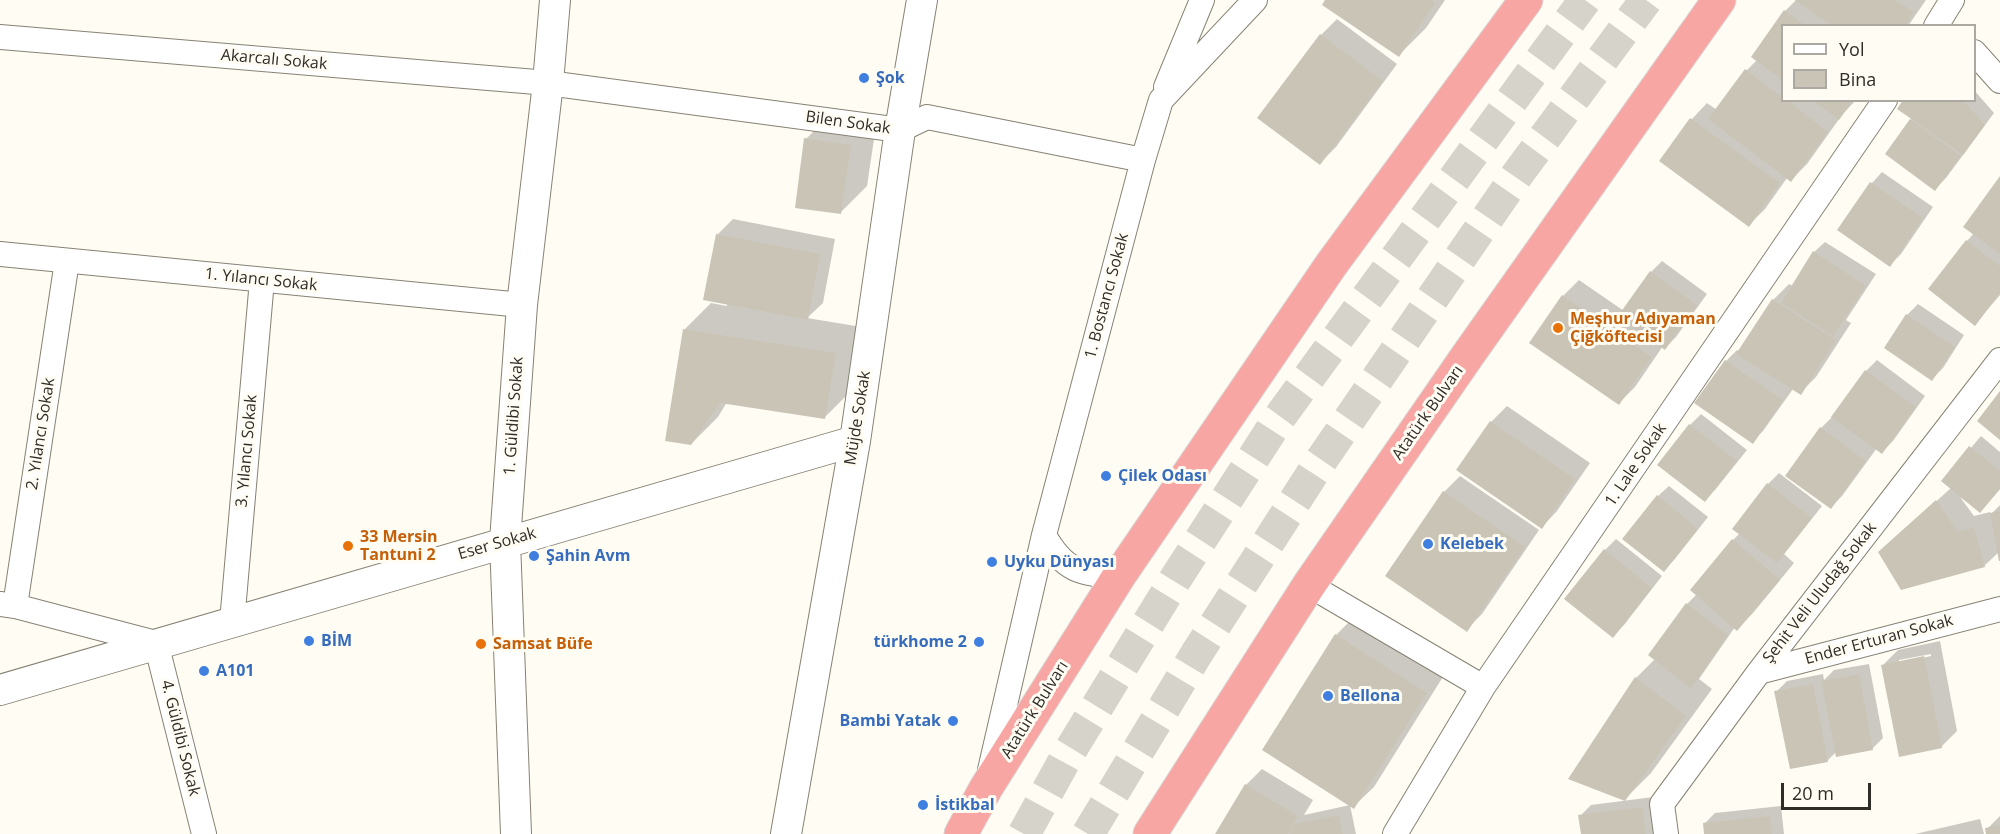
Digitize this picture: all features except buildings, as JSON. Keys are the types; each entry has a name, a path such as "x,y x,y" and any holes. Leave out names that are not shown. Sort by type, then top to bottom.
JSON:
{"highway":[{"name":"Atatürk Bulvarı","path":"961,834 986,788 1119,576 1331,265 1526,0"},
{"name":"Atatürk Bulvarı","path":"1150,834 1309,585 1719,0"}],"street":[{"name":"1. Güldibi Sokak","path":"516,834 505,541 522,305 548,83 555,0"},
{"name":"Müjde Sokak","path":"786,834 855,441 900,130 922,0"},
{"path":"1161,100 1202,0"},
{"name":"1. Bostancı Sokak","path":"986,788 1044,536 1143,160 1161,100 1255,0"},
{"name":"Akarcalı Sokak","path":"0,37 548,83"},
{"path":"1976,54 2000,81"},
{"name":"Bilen Sokak","path":"548,83 900,130 927,117 1143,160"},
{"name":"1. Lale Sokak","path":"1395,834 1484,687 1883,102"},
{"name":"1. Yılancı Sokak","path":"0,254 522,305"},
{"name":"2. Yılancı Sokak","path":"7,605 67,261"},
{"name":"3. Yılancı Sokak","path":"232,622 262,280"},
{"name":"Şehit Veli Uludağ Sokak","path":"1666,834 1662,804 1759,672 2000,360"},
{"name":"Eser Sokak","path":"0,690 505,541 855,441"},
{"path":"1044,536 1054,553 1073,569 1096,575 1119,576"},
{"path":"1309,585 1484,687"},
{"path":"7,605 156,643"},
{"name":"Ender Erturan Sokak","path":"1759,672 2000,609"},
{"name":"4. Güldibi Sokak","path":"156,643 204,834"}],"tunnel":[{"path":"1024,834 1068,754 1176,578 1279,418 1585,0"},
{"path":"1088,834 1197,653 1318,465 1517,175 1646,0"}],"place":[{"name":"Şok","path":"864,78"},
{"name":"Meşhur Adıyaman Çiğköftecisi","path":"1558,328"},
{"name":"Çilek Odası","path":"1106,476"},
{"name":"Kelebek","path":"1428,544"},
{"name":"33 Mersin Tantuni 2","path":"348,546"},
{"name":"Şahin Avm","path":"534,556"},
{"name":"Uyku Dünyası","path":"992,562"},
{"name":"BİM","path":"309,641"},
{"name":"türkhome 2","path":"979,642"},
{"name":"Samsat Büfe","path":"481,644"},
{"name":"A101","path":"204,671"},
{"name":"Bellona","path":"1328,696"},
{"name":"Bambi Yatak","path":"953,721"},
{"name":"İstikbal","path":"923,805"}]}
